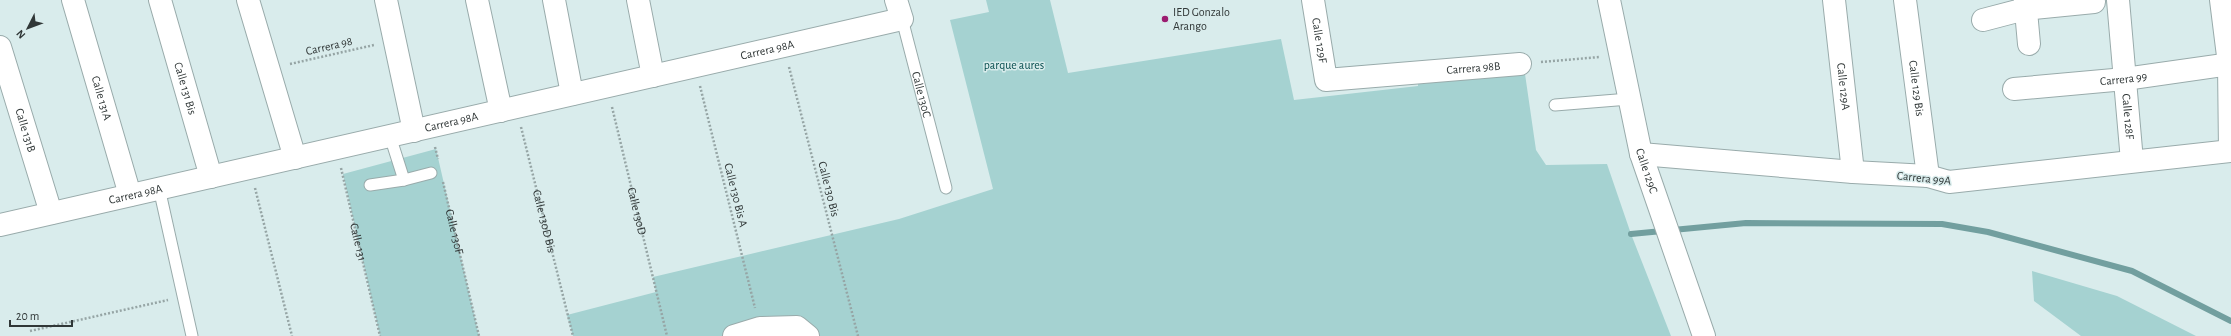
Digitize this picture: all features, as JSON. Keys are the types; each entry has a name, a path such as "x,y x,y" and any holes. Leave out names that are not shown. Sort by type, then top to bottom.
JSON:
{"street":[{"name":"Calle 131A","path":"73,0 130,196"},
{"name":"Calle 131 Bis","path":"160,0 211,177"},
{"path":"248,0 294,158"},
{"path":"386,0 394,40 422,129"},
{"path":"478,0 508,109"},
{"path":"554,0 572,94"},
{"path":"638,0 653,76"},
{"name":"Calle 129F","path":"1318,0 1326,80"},
{"name":"Calle 129C","path":"1609,0 1641,154 1704,336"},
{"name":"Calle 129A","path":"1834,0 1853,172"},
{"name":"Calle 129 Bis","path":"1905,0 1928,176"},
{"name":"Calle 128F","path":"2118,0 2132,161"},
{"path":"2221,0 2230,64 2231,152"},
{"path":"1983,20 2025,5 2094,2"},
{"path":"2025,5 2029,44"},
{"name":"Carrera 98A","path":"0,225 783,46 899,10"},
{"name":"Calle 131B","path":"0,47 51,213"},
{"name":"Carrera 98B","path":"1326,80 1520,64"},
{"name":"Carrera 99","path":"2014,89 2125,79 2230,64"},
{"name":"Carrera 99A","path":"1641,154 1853,172 1928,176 1949,182 2132,161 2231,152"},
{"path":"734,336 760,328 803,332"}],"lane":[{"name":"Calle 130C","path":"899,10 946,188"},
{"path":"1554,104 1629,99"},
{"path":"390,136 404,180"},
{"path":"370,185 404,180 431,173"},
{"path":"159,188 192,336"}],"path":[{"name":"Carrera 98","path":"268,69 394,40"},
{"name":"Calle 130 Bis","path":"783,46 858,336"},
{"path":"1520,64 1620,55"},
{"name":"Calle 130 Bis A","path":"695,66 760,328"},
{"name":"Calle 130D","path":"607,87 667,336"},
{"name":"Calle 130D Bis","path":"508,109 572,336"},
{"path":"422,129 439,165"},
{"name":"Calle 131","path":"336,148 380,336"},
{"path":"250,168 292,336"},
{"name":"Calle 130F","path":"443,180 479,336"},
{"path":"30,331 183,296"}],"green space":[{"name":"parque aures","path":"986,0 1050,0 1068,73 1281,39 1294,100 1418,86 1418,84 1525,74 1536,150 1546,165 1607,164 1631,234 1671,336 573,336 567,315 656,292 653,277 899,219 993,189 950,20 989,12"},
{"path":"436,149 479,336 380,336 343,174"},
{"path":"2032,271 2117,296 2196,336 2081,336 2034,301"}],"waterway":[{"path":"1631,234 1746,223 1942,224 1988,232 2132,271 2231,321"}],"place":[{"name":"IED Gonzalo Arango","path":"1165,19"}]}
